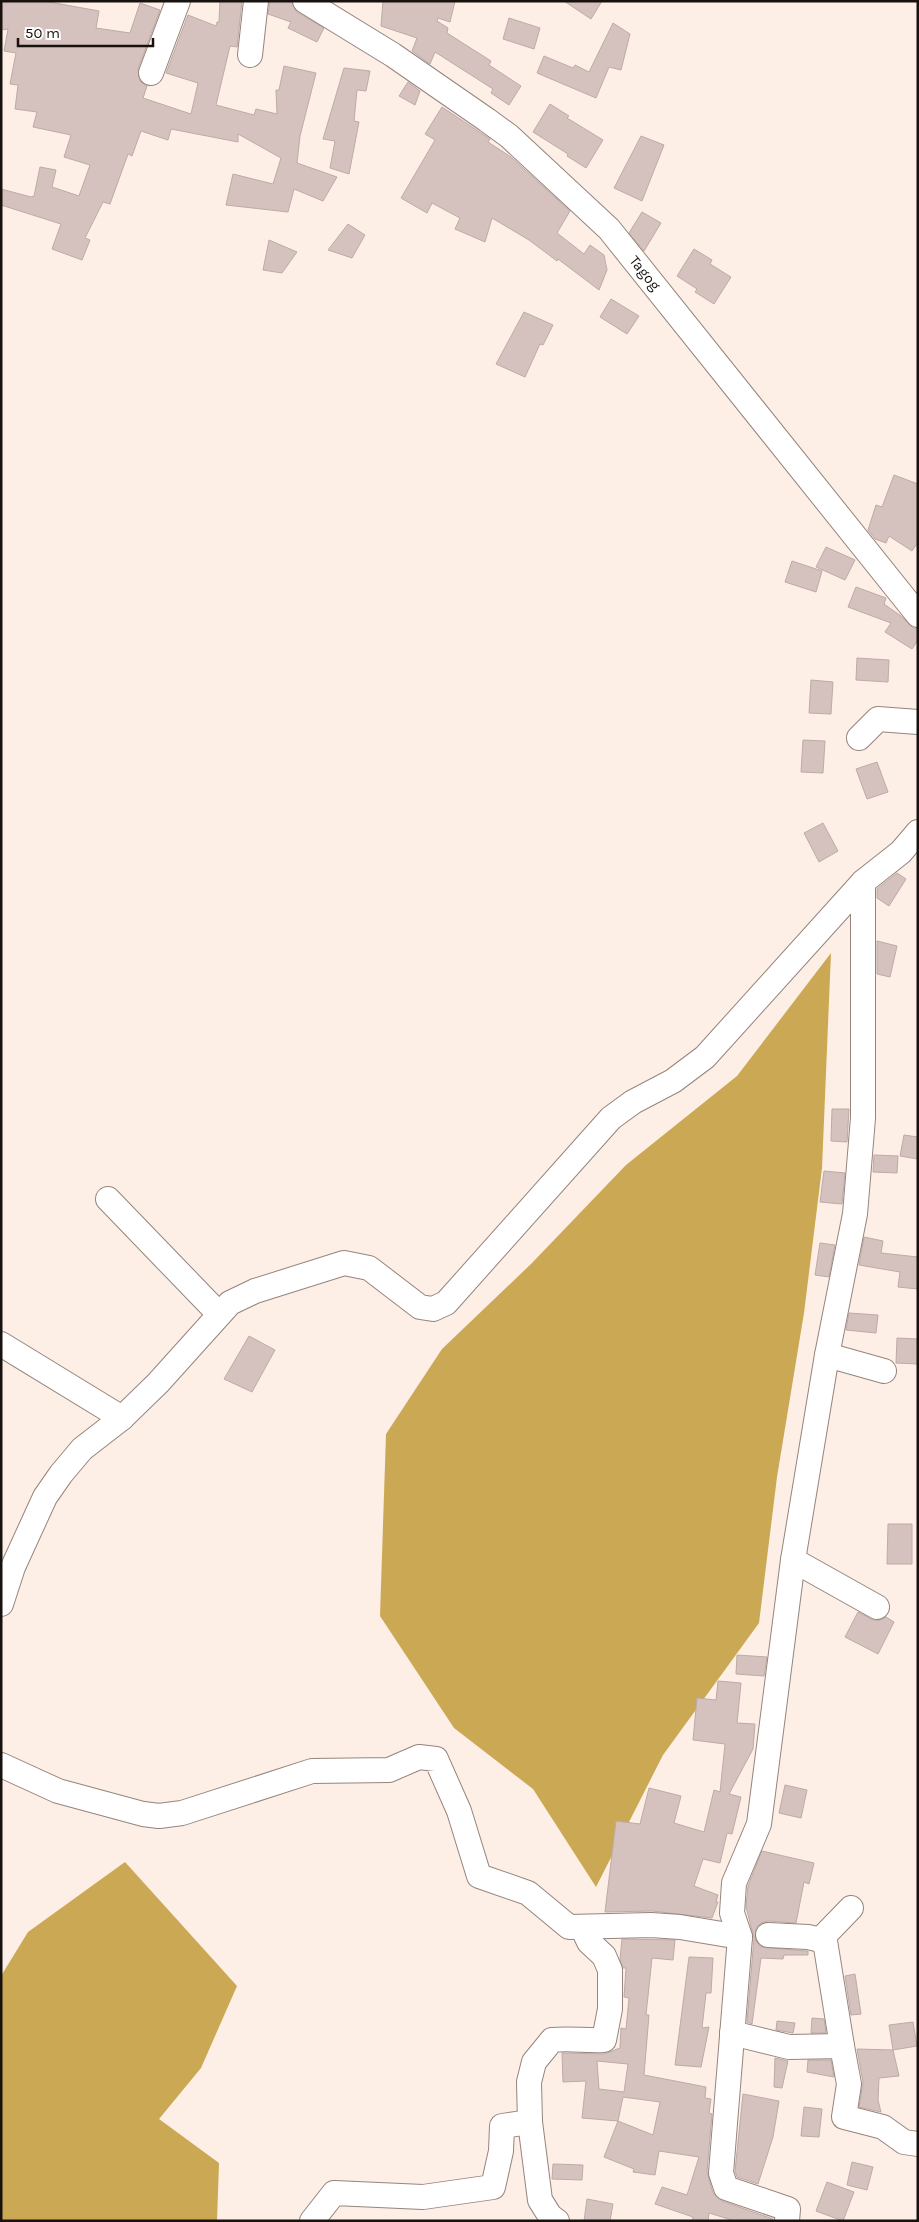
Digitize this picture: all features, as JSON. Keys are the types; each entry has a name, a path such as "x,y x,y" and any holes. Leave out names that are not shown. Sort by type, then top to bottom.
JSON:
{"street":[{"path":"151,73 178,1"},
{"path":"250,56 256,1"},
{"name":"Tagog","path":"305,1 393,55 502,131 609,229 918,615"},
{"path":"859,738 878,719 918,722"},
{"path":"1,1604 13,1567 45,1497 82,1449 122,1418 158,1383 218,1313 240,1297 332,1264 344,1263 369,1268 420,1307 433,1309 446,1303 611,1118 633,1102 673,1081 705,1057 863,882 901,852 918,832"},
{"path":"787,2221 788,2209 726,2188 721,2173 740,1938 732,1913 732,1894 736,1876 759,1824 793,1560 827,1355 855,1214 863,1138 863,882"},
{"path":"108,1198 218,1313"},
{"path":"1,1344 122,1418"},
{"path":"827,1355 884,1371"},
{"path":"793,1560 877,1607"},
{"path":"1,1765 58,1791 143,1814 159,1816 182,1814 312,1771 389,1770 419,1757 436,1759 459,1811 479,1876 528,1893 569,1927 651,1925 680,1927 740,1938"},
{"path":"821,1938 851,1908"},
{"path":"557,2221 550,2216 540,2200 530,2122 529,2082 534,2062 552,2040 569,2038 579,2041 604,2040 610,2009 610,1970 604,1956 589,1942 582,1927"},
{"path":"768,1935 821,1938 827,1945 849,2084 844,2117 883,2127 904,2142 918,2144"},
{"path":"732,2033 789,2047 842,2046"},
{"path":"312,2221 334,2193 423,2196 493,2187 500,2151 502,2126 530,2122"}],"shaded area":[{"path":"831,953 822,1168 804,1313 777,1477 759,1623 663,1755 596,1887 533,1789 454,1728 380,1616 386,1434 442,1349 531,1264 626,1165 737,1076"},
{"path":"125,1862 237,1986 201,2068 159,2119 219,2163 217,2221 1,2221 1,1976 28,1932"}],"building":[{"path":"1,1 44,1 99,11 96,28 130,33 140,3 160,10 138,69 140,81 147,86 143,98 191,114 198,83 166,73 188,15 216,26 217,22 219,22 220,1 242,1 237,47 230,46 216,105 254,115 256,109 277,114 276,90 279,90 284,66 316,73 300,136 297,163 337,177 323,201 294,189 288,212 226,205 233,174 273,184 281,158 238,134 238,142 171,129 168,140 141,131 132,156 128,154 110,204 103,202 85,238 90,240 82,260 52,249 61,224 1,205 1,189 31,197 34,196 40,167 56,170 52,187 79,196 90,165 64,157 71,135 33,127 37,112 15,109 18,85 10,84 16,53 4,51 8,29 1,30"},
{"path":"270,1 291,1 297,12 324,28 317,42 288,28 291,22 268,14"},
{"path":"383,1 455,1 450,22 438,18 437,21 448,28 447,33 491,61 489,65 521,86 509,105 491,93 493,89 435,52 430,64 412,51 417,38 381,26"},
{"path":"564,1 602,1 591,19"},
{"path":"509,18 540,28 534,49 503,39"},
{"path":"613,23 630,34 621,70 609,67 596,98 537,73 544,56 573,68 575,65 589,72"},
{"path":"344,68 370,71 366,91 357,90 354,121 359,122 349,174 330,168 335,141 323,139"},
{"path":"408,82 420,91 415,105 399,96"},
{"path":"550,104 569,116 567,118 603,140 586,168 533,132"},
{"path":"442,107 490,139 488,142 511,157 570,211 557,233 584,254 590,245 604,255 607,270 599,290 558,259 557,261 529,240 492,218 485,242 455,229 460,218 432,203 427,213 401,198 435,140 425,134"},
{"path":"641,136 664,145 642,201 614,188"},
{"path":"642,212 661,223 644,251 629,233"},
{"path":"348,224 365,235 352,258 328,250"},
{"path":"269,240 297,252 282,273 263,270"},
{"path":"694,249 712,260 710,264 731,277 714,304 695,292 697,289 677,276"},
{"path":"611,299 639,316 627,334 600,317"},
{"path":"524,312 553,325 543,345 540,344 525,377 496,364"},
{"path":"894,475 918,484 918,542 912,551 889,536 886,543 875,539 868,530 876,505 882,507"},
{"path":"826,547 855,560 845,580 816,567"},
{"path":"792,561 822,571 816,592 785,582"},
{"path":"856,587 886,598 884,604 901,616 913,628 918,628 918,640 912,649 885,632 891,623 848,607"},
{"path":"857,658 889,660 888,682 856,680"},
{"path":"811,680 833,682 831,714 809,713"},
{"path":"803,740 825,741 823,773 801,772"},
{"path":"877,762 888,792 867,799 856,769"},
{"path":"823,823 838,851 819,862 804,833"},
{"path":"897,873 906,879 889,906 877,898 877,889"},
{"path":"877,941 897,946 890,977 877,974"},
{"path":"832,1109 849,1109 847,1142 831,1141"},
{"path":"904,1135 918,1137 918,1159 900,1156"},
{"path":"874,1155 898,1156 897,1173 873,1172"},
{"path":"824,1171 845,1173 842,1204 820,1202"},
{"path":"864,1237 883,1241 881,1253 918,1257 918,1289 898,1287 900,1272 859,1265"},
{"path":"820,1243 835,1245 829,1277 815,1275"},
{"path":"849,1313 878,1315 876,1333 846,1330"},
{"path":"249,1336 275,1350 252,1392 224,1379"},
{"path":"897,1338 918,1339 918,1364 896,1363"},
{"path":"888,1524 912,1524 912,1564 887,1564"},
{"path":"858,1612 878,1621 886,1617 894,1622 878,1654 845,1637"},
{"path":"737,1655 767,1657 764,1676 736,1674"},
{"path":"718,1681 741,1683 737,1723 755,1724 753,1749 729,1794 741,1797 732,1834 727,1833 720,1863 703,1859 694,1886 718,1895 716,1902 718,1902 712,1918 652,1911 605,1912 616,1821 640,1824 649,1788 681,1796 674,1823 704,1832 714,1790 720,1792 725,1744 693,1740 697,1698 716,1700"},
{"path":"785,1785 807,1790 801,1818 779,1813"},
{"path":"762,1851 814,1863 809,1884 804,1882 796,1923 768,1921 761,1923 756,1928 756,1941 761,1947 808,1951 808,1955 784,1955 783,1959 761,1958 752,2024 747,2022 754,1938 746,1907 748,1886"},
{"path":"622,1939 675,1940 673,1960 652,1958 646,2015 649,2015 644,2075 706,2087 705,2098 711,2099 709,2113 712,2114 707,2172 713,2193 722,2201 773,2219 773,2221 735,2221 709,2213 708,2221 692,2221 693,2217 655,2204 662,2187 687,2195 699,2157 659,2151 655,2175 633,2172 634,2169 604,2157 618,2121 582,2118 586,2081 563,2082 562,2053 604,2054 620,2048 621,2028 626,2029 629,1998 624,1997 626,1968 623,1968 620,1959","holes":["597,2061 628,2064 624,2092 599,2089","623,2097 660,2102 653,2135 618,2121"]},
{"path":"689,1957 713,1958 711,1993 706,1993 702,2028 709,2027 701,2067 675,2065"},
{"path":"855,1974 861,2014 851,2015 845,1976"},
{"path":"812,2018 824,2019 826,2033 811,2033"},
{"path":"777,2021 795,2023 793,2033 776,2030"},
{"path":"913,2022 917,2046 893,2050 889,2025"},
{"path":"857,2049 893,2050 899,2076 879,2078 878,2100 881,2112 859,2107 863,2082"},
{"path":"775,2058 788,2061 782,2088 774,2087"},
{"path":"808,2060 831,2060 834,2077 807,2072"},
{"path":"743,2094 779,2101 773,2137 758,2184 737,2177 735,2171"},
{"path":"804,2107 822,2109 819,2137 801,2136"},
{"path":"852,2162 873,2167 867,2190 847,2185"},
{"path":"553,2164 583,2165 582,2180 552,2179"},
{"path":"827,2182 854,2192 843,2221 816,2211"},
{"path":"587,2199 613,2204 610,2221 584,2221"}]}
